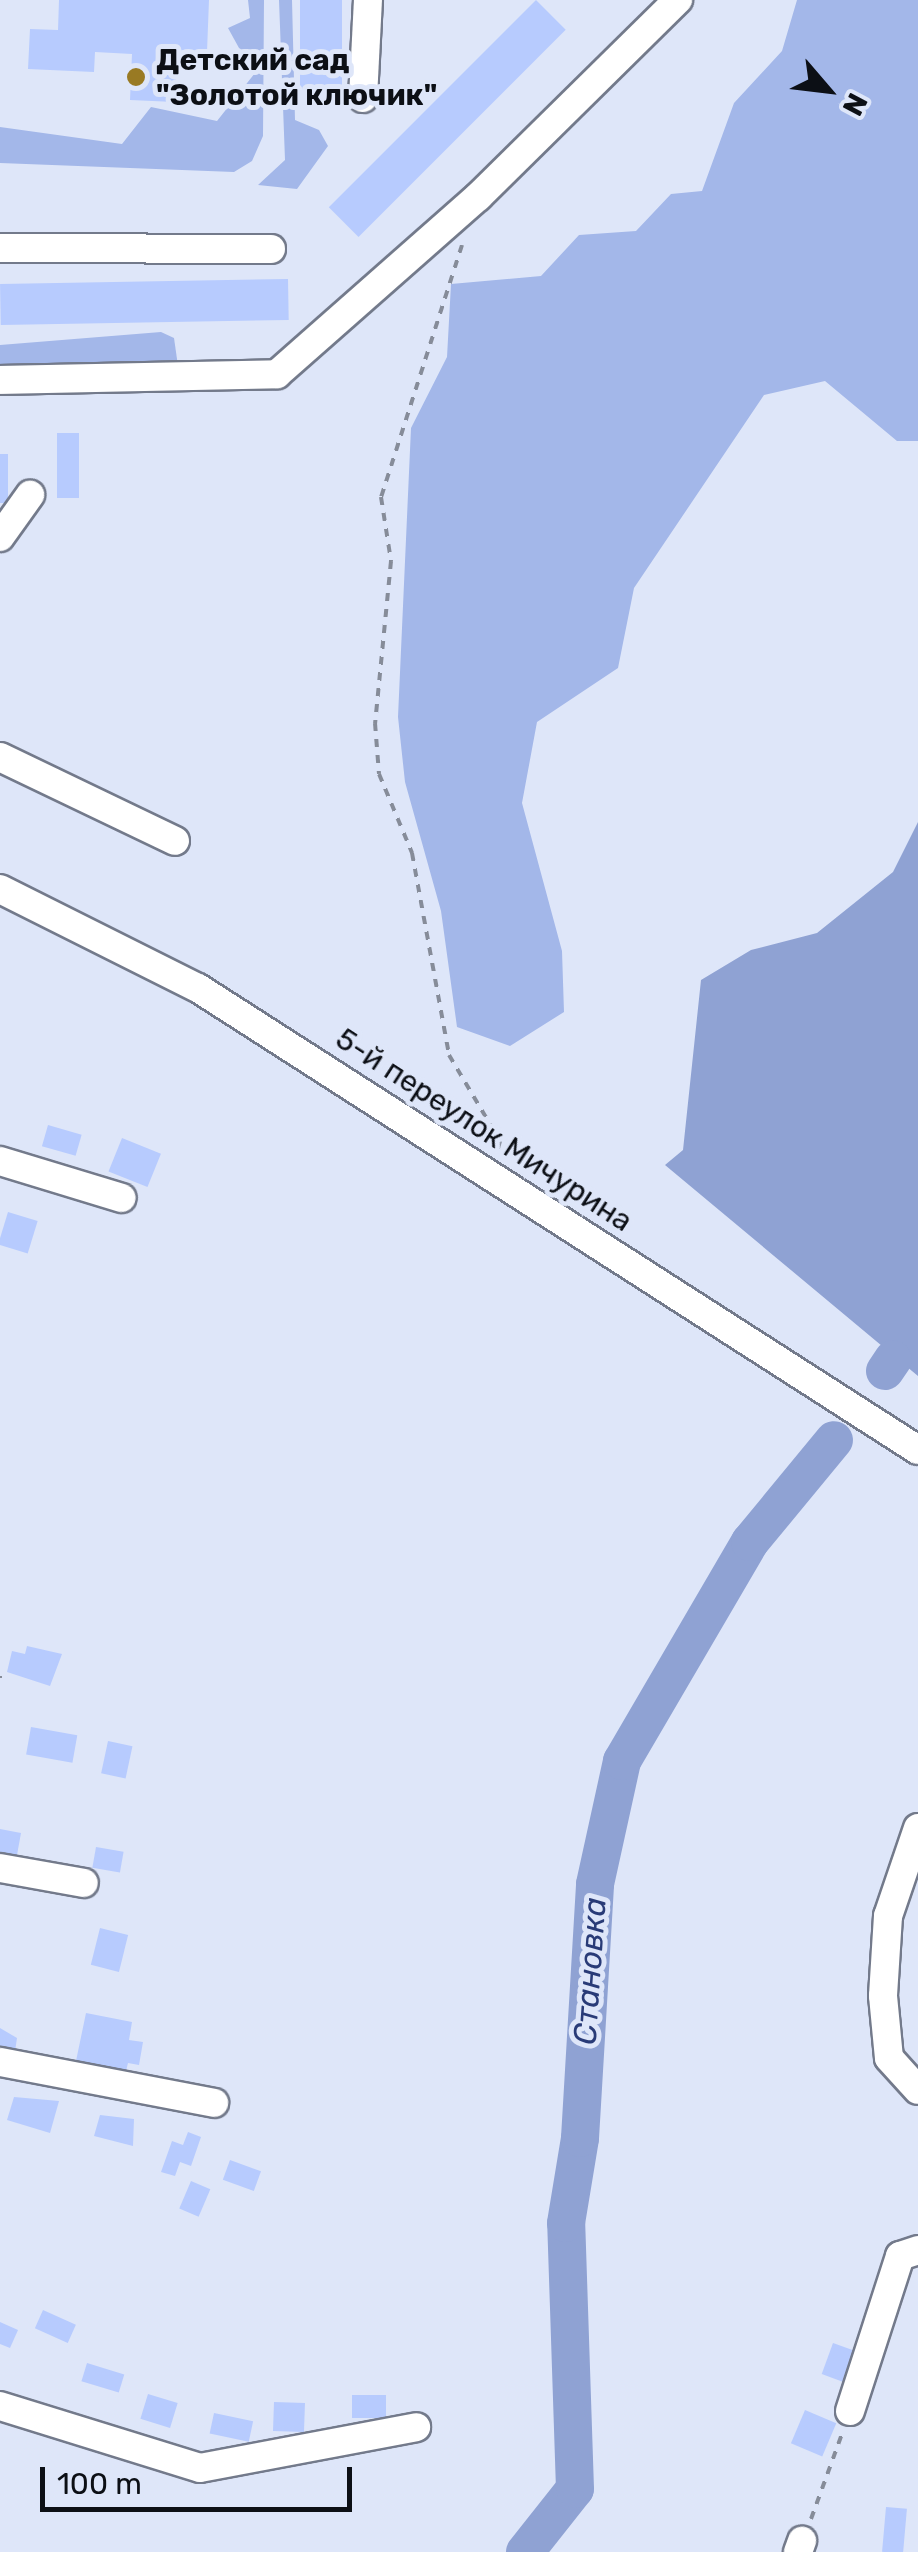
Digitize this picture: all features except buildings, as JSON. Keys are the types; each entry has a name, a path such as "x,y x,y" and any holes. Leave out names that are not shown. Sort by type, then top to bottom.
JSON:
{"street":[{"path":"363,98 368,0"},
{"path":"0,380 277,374 478,197 678,0"},
{"path":"0,248 271,249"},
{"path":"0,537 30,495"},
{"path":"0,757 174,841"},
{"name":"5-й переулок Мичурина","path":"0,889 198,988 490,1170 918,1450"},
{"path":"0,1162 122,1198"},
{"path":"918,1828 888,1916 883,1996 889,2058 918,2090"},
{"path":"0,1868 84,1883"},
{"path":"0,2062 214,2103"},
{"path":"850,2411 900,2256 918,2250"},
{"path":"0,2406 200,2468 416,2427"}],"path":[{"path":"466,234 381,497 391,561 374,722 379,774 412,853 449,1055 500,1142 490,1170"},
{"path":"800,2547 850,2411"}],"shaded area":[{"path":"248,0 264,0 263,136 252,161 234,172 0,163 0,127 122,144 151,107 217,121 263,63 239,48 228,28 250,18"},
{"path":"279,0 292,0 295,120 319,130 328,146 297,189 258,185 285,160"},
{"path":"797,0 918,0 918,441 897,441 825,381 764,395 634,588 618,668 537,722 522,803 562,951 564,1012 510,1046 457,1027 441,911 405,782 398,717 411,428 447,357 451,284 541,276 579,235 636,231 671,194 702,191 734,103 782,51"},
{"path":"161,332 174,338 178,366 0,369 0,345"},
{"path":"918,822 918,1376 665,1165 683,1150 701,980 751,950 817,933 893,872"}],"waterway":[{"name":"Становка","path":"885,1371 893,1359"},
{"name":"Становка","path":"525,2552 575,2489 566,2223 580,2138 595,1884 622,1761 750,1542 834,1440"}],"place":[{"name":"Детский сад \"Золотой ключик\"","path":"136,77"}]}
